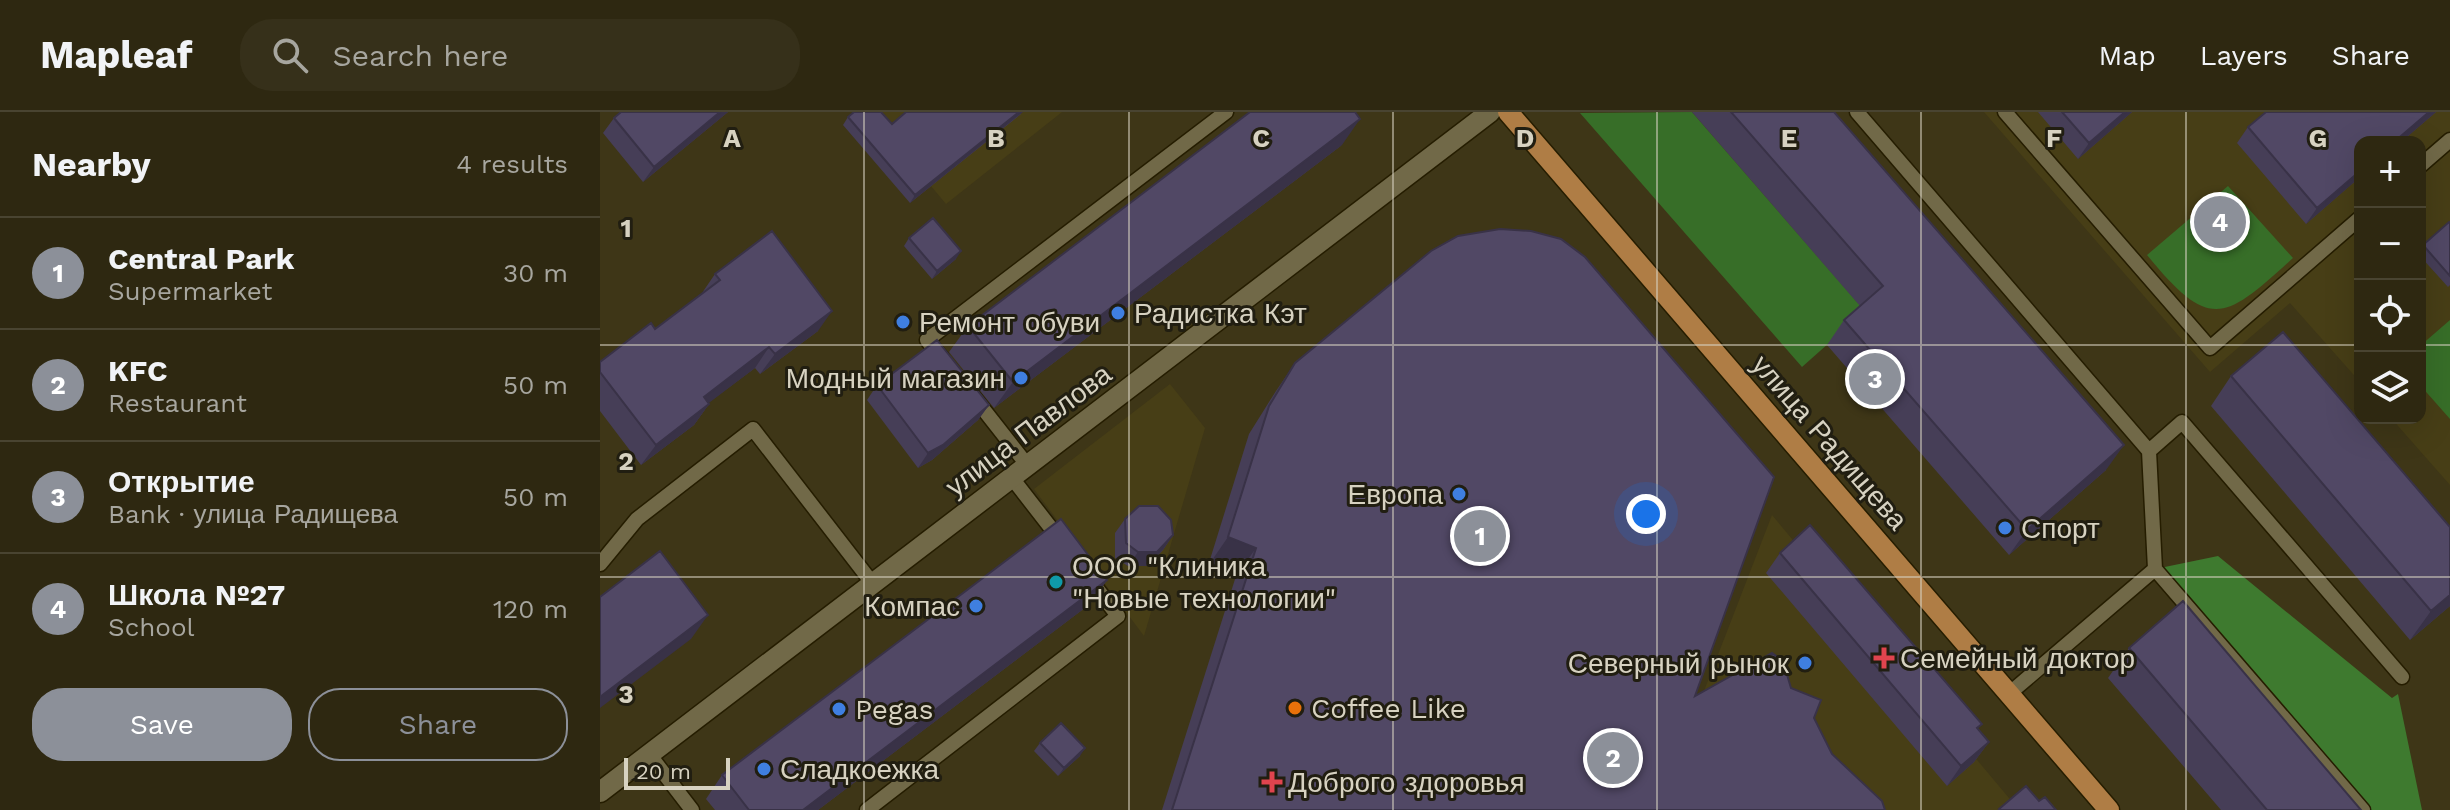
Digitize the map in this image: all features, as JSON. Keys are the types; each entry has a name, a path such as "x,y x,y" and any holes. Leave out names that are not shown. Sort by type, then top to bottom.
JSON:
{"main road":[{"name":"улица Павлова","path":"600,792 1490,112"},
{"name":"улица Радищева","path":"1508,112 2109,810"}],"lane":[{"path":"1070,554 959,379 927,340 1226,112"},
{"path":"1857,112 2149,451 2155,569 2363,810"},
{"path":"2005,112 2210,348 2354,223"},
{"path":"2426,161 2450,140"},
{"path":"2149,451 2182,422 2402,677"},
{"path":"600,564 637,519 753,429 873,584"},
{"path":"867,810 1118,616 1080,566"},
{"path":"2010,693 2155,569"},
{"path":"649,754 692,810"}],"shaded area":[{"path":"869,112 1062,112 946,204"},
{"path":"1984,112 2450,112 2450,485 2396,424 2426,424 2426,136 2354,136 2354,375 2290,303 2210,372"},
{"path":"1170,384 1205,428 1144,636 1034,489"},
{"name":"Северный рынок","path":"1772,515 2019,810 1658,810"}],"green space":[{"path":"1692,112 1865,311 1802,367 1580,113"},
{"path":"2228,186 2293,258 2250,295 2218,309 2203,306 2187,297 2147,255"},
{"path":"2450,320 2450,419 2426,392 2426,341"},
{"path":"2218,556 2392,698 2398,694 2422,810 2363,810 2155,569"}],"building":[{"path":"621,112 720,112 654,167 614,118"},
{"path":"854,112 881,112 892,124 906,112 1019,112 915,195 848,117"},
{"path":"1250,112 1355,112 1360,119 1013,382 968,326"},
{"path":"1731,112 1834,112 2124,445 2027,530 1844,320 1883,286"},
{"path":"2062,112 2125,112 2089,143"},
{"path":"2266,112 2429,112 2401,136 2354,136 2354,176 2317,208 2248,127"},
{"path":"933,218 961,251 937,271 909,238"},
{"path":"2450,223 2450,276 2426,248 2426,242"},
{"path":"1500,229 1531,231 1561,239 1585,257 1774,477 1695,696 1772,653 1783,661 1791,688 1821,700 1814,718 1832,754 1882,801 1885,810 1172,810 1256,548 1228,537 1269,406 1295,363 1431,251 1458,236"},
{"path":"772,231 832,311 775,354 769,347 704,397 709,404 656,445 600,372 600,362 651,323 655,329 720,280 715,274"},
{"path":"2283,332 2354,415 2354,424 2362,424 2450,527 2450,595 2431,611 2231,376"},
{"path":"937,340 989,405 943,445 928,453 877,385"},
{"path":"1139,506 1158,506 1171,520 1173,535 1157,552 1138,552 1126,543 1125,519"},
{"path":"1061,519 1107,580 803,810 749,810 722,775"},
{"path":"1810,525 1982,724 1977,728 1989,742 1961,766 1780,553"},
{"path":"660,551 708,615 600,697 600,597"},
{"path":"2183,601 2361,810 2267,810 2129,648"},
{"path":"1061,723 1085,748 1064,768 1040,743"},
{"path":"2026,786 2039,801 2045,797 2056,810 1999,809"}],"place":[{"name":"Школа №27","path":"2220,222"},
{"name":"Радистка Кэт","path":"1118,313"},
{"name":"Ремонт обуви","path":"903,322"},
{"name":"Модный магазин","path":"1021,378"},
{"name":"Открытие","path":"1875,379"},
{"name":"Европа","path":"1459,494"},
{"name":"Спорт","path":"2005,528"},
{"name":"Central Park","path":"1480,536"},
{"name":"ООО \"Клиника \"Новые технологии\"","path":"1056,582"},
{"name":"Компас","path":"976,606"},
{"name":"Семейный доктор","path":"1884,658"},
{"name":"Северный рынок","path":"1805,663"},
{"name":"Coffee Like","path":"1295,708"},
{"name":"Pegas","path":"839,709"},
{"name":"KFC","path":"1613,758"},
{"name":"Сладкоежка","path":"764,769"},
{"name":"Доброго здоровья","path":"1272,782"}]}
